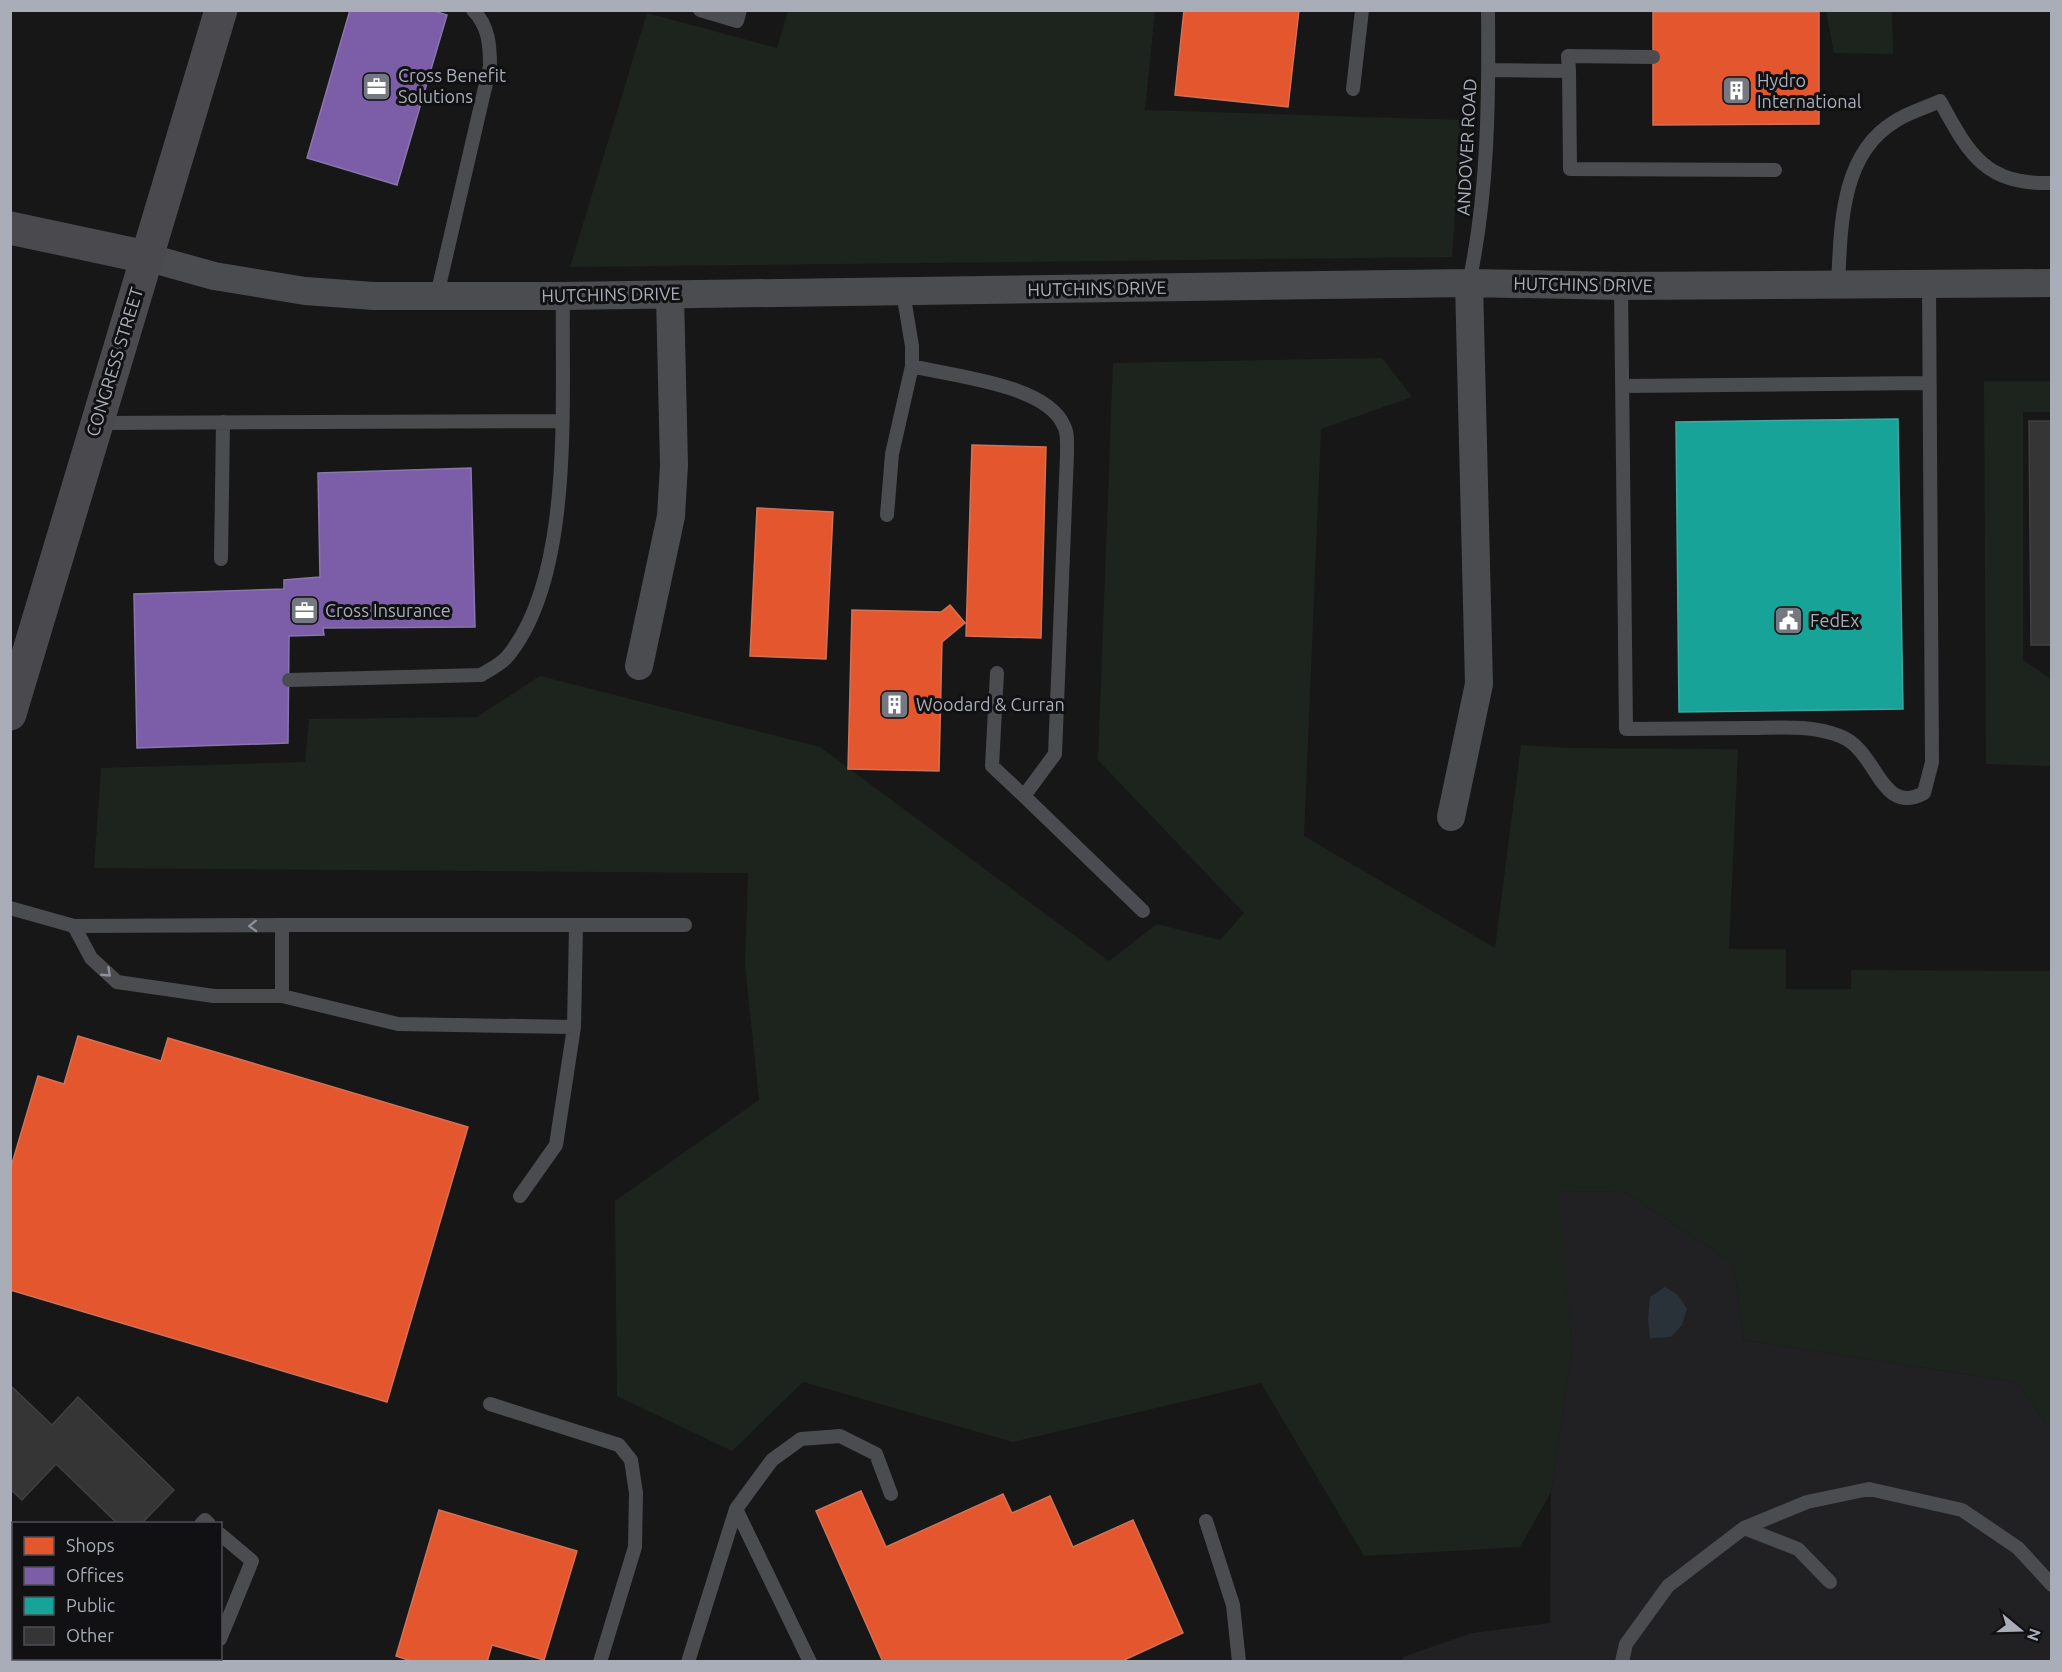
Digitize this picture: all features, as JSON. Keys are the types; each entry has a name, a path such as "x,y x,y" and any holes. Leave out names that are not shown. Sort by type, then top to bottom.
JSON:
{"main road":[{"name":"CONGRESS STREET","path":"10,714 221,10"},
{"path":"10,228 146,257"}],"street":[{"name":"HUTCHINS DRIVE","path":"146,257 214,276 305,291 374,296 670,295 1469,284 1621,286 2052,283"},
{"path":"1452,817 1479,684 1469,284"},
{"path":"639,666 671,516 675,465 670,295"}],"lane":[{"path":"437,295 490,66 490,42 479,16 473,10"},
{"path":"700,10 737,21 741,10"},
{"path":"1353,89 1362,10"},
{"name":"ANDOVER ROAD","path":"1469,284 1480,231 1488,70 1488,10"},
{"path":"1653,57 1568,56 1570,169 1775,170"},
{"path":"1488,70 1569,71"},
{"path":"1838,284 1841,225 1850,181 1869,142 1894,122 1940,102 1958,134 1982,164 2015,182 2052,183"},
{"path":"1621,286 1626,729 1811,728 1854,742 1867,756 1890,793 1903,798 1914,798 1924,793 1932,762 1929,283"},
{"path":"887,515 892,454 912,366 912,346 903,292"},
{"path":"288,680 481,675 506,658 529,621 554,538 562,479 564,296"},
{"path":"912,366 999,386 1036,398 1054,409 1065,427 1067,454 1055,754 1024,796"},
{"path":"1622,386 1929,383"},
{"path":"97,423 561,421"},
{"path":"221,559 223,422"},
{"path":"996,673 992,766 1143,911"},
{"path":"10,908 74,926 685,925"},
{"path":"282,925 282,996"},
{"path":"74,926 92,958 117,982 214,996 282,996 398,1024 574,1027"},
{"path":"520,1196 556,1145 574,1027 576,926"},
{"path":"490,1404 619,1445 631,1460 636,1493 635,1546 600,1662"},
{"path":"688,1662 736,1509 772,1460 801,1439 840,1436 876,1454 891,1494"},
{"path":"1622,1662 1626,1644 1668,1586 1743,1528 1807,1502 1869,1489 1962,1510 2018,1548 2052,1585"},
{"path":"736,1509 810,1662"},
{"path":"1206,1521 1233,1605 1239,1662"},
{"path":"1743,1528 1798,1549 1830,1582"},
{"path":"222,1536 252,1561 222,1634"}],"shaded area":[{"path":"788,11 1155,11 1145,110 1461,120 1452,257 570,267 647,13 777,48"},
{"path":"1826,11 1892,11 1893,54 1834,53"},
{"path":"1382,358 1412,397 1321,429 1304,836 1495,948 1521,745 1569,748 1738,749 1729,949 1786,949 1786,989 1851,989 1851,970 2051,971 2051,1430 2017,1382 1744,1340 1733,1262 1624,1192 1560,1191 1572,1349 1551,1492 1520,1547 1364,1556 1261,1383 1013,1442 803,1382 732,1451 617,1396 615,1201 759,1100 745,964 748,873 94,868 101,768 305,762 309,719 477,717 540,676 820,747 1109,961 1157,924 1220,940 1244,913 1098,760 1113,363"},
{"path":"1984,381 2051,381 2051,412 2023,412 2023,660 2051,679 2051,766 1986,764"},
{"path":"1559,1191 1624,1192 1733,1262 1744,1340 2017,1382 2051,1430 2051,1661 1403,1662 1403,1657 1472,1633 1550,1623 1551,1492 1572,1349"},
{"path":"1665,1287 1678,1295 1687,1309 1682,1325 1671,1337 1650,1338 1648,1319 1650,1297"}],"building: Shops":[{"path":"1184,10 1299,10 1288,107 1175,95"},
{"name":"Hydro International","path":"1653,12 1819,12 1819,124 1653,125"},
{"path":"972,445 1046,447 1041,638 966,636"},
{"path":"757,508 833,512 826,659 750,656"},
{"name":"Woodard & Curran","path":"950,605 965,623 942,642 939,771 848,769 852,610 941,612"},
{"path":"78,1036 161,1061 168,1038 468,1127 387,1402 10,1290 10,1170 38,1076 64,1084"},
{"path":"861,1491 886,1547 1003,1494 1012,1513 1050,1496 1073,1547 1133,1520 1183,1633 1120,1662 883,1662 816,1511"},
{"path":"439,1510 577,1551 544,1660 492,1645 487,1662 414,1662 396,1656"}],"building: Offices":[{"name":"Cross Benefit Solutions","path":"350,10 431,10 447,15 397,185 307,158"},
{"name":"Cross Insurance","path":"471,468 475,627 323,628 324,635 289,636 288,743 137,748 134,594 284,589 284,580 320,577 318,473"}],"building: Public":[{"name":"FedEx","path":"1898,419 1903,709 1679,712 1676,422"}],"building: Other":[{"path":"2029,421 2052,421 2052,645 2031,645"},
{"path":"10,1385 52,1425 78,1397 174,1490 143,1522 116,1522 56,1464 22,1500 10,1489"},
{"path":"12,1588 12,1621 10,1620"}],"place":[{"name":"Cross Benefit Solutions","path":"377,86"},
{"name":"Hydro International","path":"1736,91"},
{"name":"Cross Insurance","path":"304,611"},
{"name":"FedEx","path":"1789,621"},
{"name":"Woodard & Curran","path":"895,705"}]}
